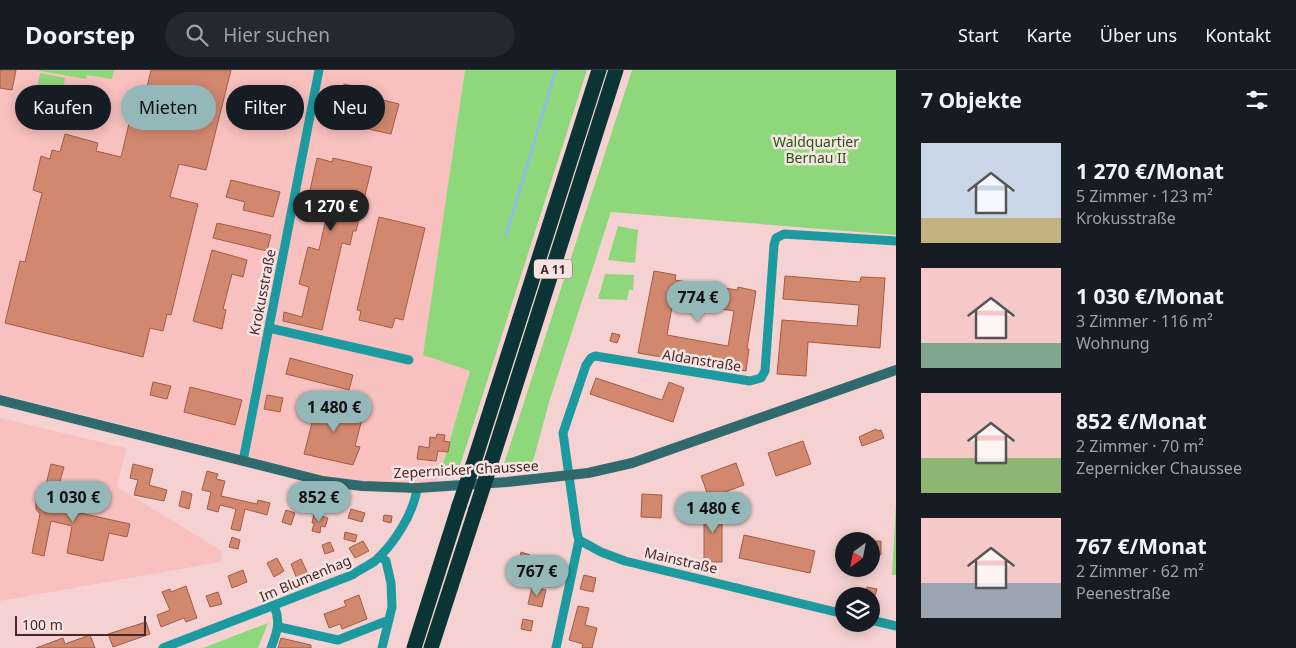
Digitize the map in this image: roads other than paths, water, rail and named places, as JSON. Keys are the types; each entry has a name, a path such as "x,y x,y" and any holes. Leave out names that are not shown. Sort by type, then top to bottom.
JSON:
{"highway":[{"name":"A 11","path":"414,648 600,70"},
{"name":"A 11","path":"431,648 616,70"}],"main road":[{"name":"Zepernicker Chaussee","path":"0,400 323,481 342,484 417,488 569,476 632,463 896,370"}],"street":[{"name":"Krokusstraße","path":"243,461 319,70"},
{"name":"Aldanstraße","path":"569,476 564,428 586,365 591,358 594,356 722,377 750,381 756,380 761,378 765,371 776,238 784,234 896,241"},
{"path":"269,328 409,360"},
{"path":"556,648 579,540 569,476"},
{"name":"Im Blumenhag","path":"163,648 352,575 373,562 391,544 411,512 416,499 417,488"},
{"name":"Mainstraße","path":"579,540 601,552 625,561 835,612"},
{"path":"380,556 386,561 391,583 392,607 382,648"},
{"path":"271,648 279,626 278,613 274,606"},
{"path":"279,626 338,640 389,620"},
{"path":"880,622 896,626"}],"waterway":[{"path":"506,235 556,70"}],"park label":[{"name":"Waldquartier Bernau II","path":"816,149"}]}
